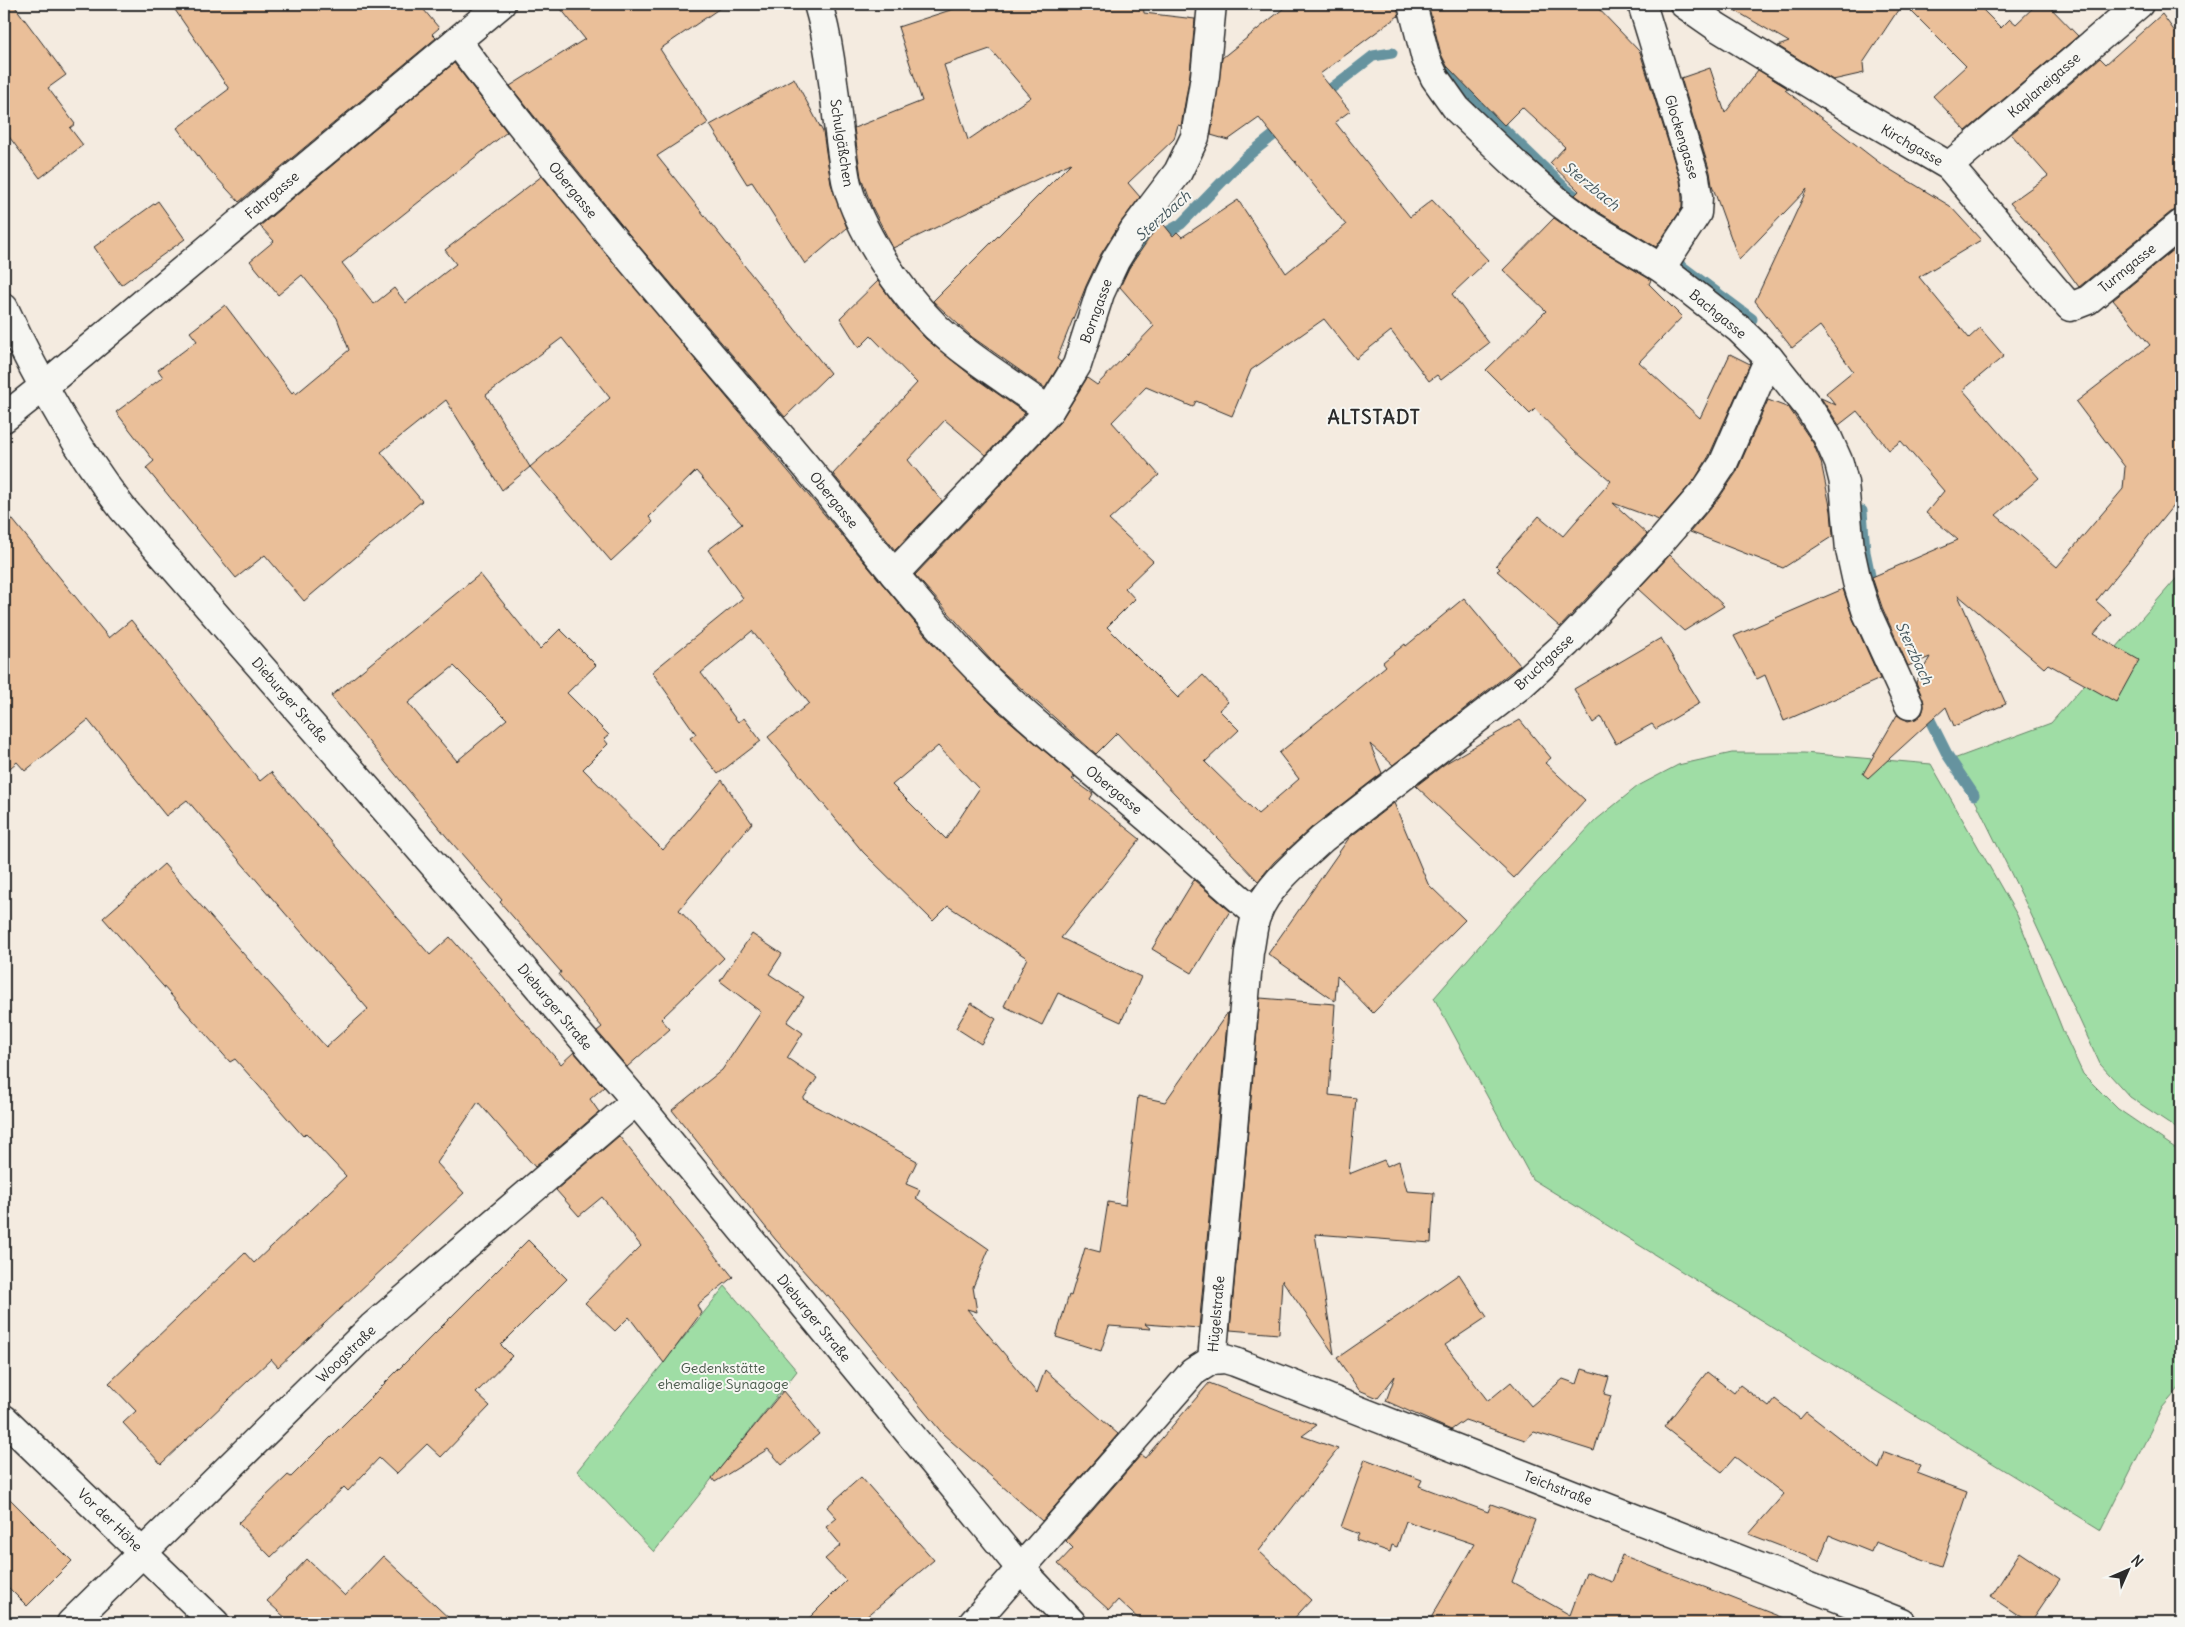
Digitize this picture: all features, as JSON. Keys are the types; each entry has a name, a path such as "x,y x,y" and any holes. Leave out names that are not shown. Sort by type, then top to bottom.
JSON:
{"street":[{"name":"Schulgäßchen","path":"818,4 828,40 838,131 847,182 857,214 868,237 892,275 936,327 1049,411"},
{"name":"Borngasse","path":"894,574 1049,411 1077,365 1100,293 1115,261 1134,230 1178,172 1195,137 1204,84 1212,4"},
{"name":"Bachgasse","path":"1412,4 1426,59 1434,78 1458,109 1516,165 1560,203 1591,226 1668,257 1770,358 1809,408 1827,436 1839,463 1844,483 1850,550 1866,613 1909,705"},
{"name":"Glockengasse","path":"1642,4 1695,177 1698,196 1697,213 1668,257"},
{"name":"Kirchgasse","path":"1684,4 1717,27 1846,106 1949,166 2070,307"},
{"name":"Kaplaneigasse","path":"1949,166 2139,4"},
{"name":"Fahrgasse","path":"4,418 456,41 493,6"},
{"name":"Obergasse","path":"456,41 497,96 621,251 827,491 894,574 967,658 1016,706 1150,819 1257,914"},
{"name":"Turmgasse","path":"2070,307 2088,300 2181,224"},
{"name":"Dieburger Straße","path":"4,308 43,387 92,468 122,508 453,887 636,1101 1021,1569 1072,1623"},
{"name":"Bruchgasse","path":"1257,914 1273,888 1322,839 1521,685 1567,643 1652,552 1707,488 1723,464 1770,358"},
{"name":"Hügelstraße","path":"974,1623 1193,1372 1212,1360 1249,952 1257,914"},
{"name":"Woogstraße","path":"71,1623 372,1327 636,1101"},
{"name":"Teichstraße","path":"1212,1360 1225,1359 1235,1362 1902,1623"},
{"name":"Vor der Höhe","path":"4,1419 144,1552 215,1623"}],"green space":[{"path":"2181,573 2181,1131 2130,1097 2100,1064 2030,912 1977,804 1951,760 2051,723"},
{"path":"1732,753 1804,753 1931,764 2017,915 2063,1031 2083,1074 2118,1109 2181,1152 2181,1386 2162,1408 2101,1530 1532,1179 1434,998 1507,914 1596,820 1638,786 1678,765"},
{"name":"Gedenkstätte ehemalige Synagoge","path":"725,1286 797,1371 654,1552 577,1471"}],"building":[{"path":"4,4 13,4 66,75 48,88 75,124 70,128 83,145 40,178 4,130"},
{"path":"171,4 419,4 439,28 432,34 436,38 239,202 204,164 177,128 229,89"},
{"path":"557,4 726,4 660,49 708,123 657,156 830,373 785,417 628,233 510,86 585,39"},
{"path":"969,4 1143,4 1144,13 1195,19 1190,74 1181,126 1178,125 1174,139 1128,183 1140,197 1121,222 1101,254 1057,359 1061,362 1045,388 972,337 933,301 1071,163 893,248 872,207 861,177 854,128 922,101 898,27","holes":["990,49 1031,97 968,140 944,65"]},
{"path":"1289,4 1397,4 1399,17 1320,74 1350,111 1335,122 1410,217 1432,200 1488,260 1452,294 1489,343 1441,380 1437,375 1429,381 1391,331 1356,359 1324,319 1251,370 1232,416 1196,401 1193,407 1146,387 1112,422 1159,475 1109,520 1153,561 1125,588 1135,599 1107,627 1178,698 1203,675 1228,702 1219,710 1239,730 1205,762 1258,814 1299,779 1279,753 1386,666 1383,662 1405,644 1406,646 1464,598 1520,665 1393,765 1370,744 1382,773 1311,828 1274,862 1258,881 1117,733 1096,754 998,668 915,575 1060,422 1087,378 1097,385 1154,326 1120,287 1129,268 1161,221 1173,236 1177,232 1182,237 1238,200 1286,273 1346,225 1295,162 1297,162 1294,161 1259,118 1228,140 1211,135 1222,58"},
{"path":"1428,4 1594,4 1640,52 1680,180 1682,198 1682,208 1656,247 1600,213 1575,195 1579,191 1550,163 1565,147 1522,107 1504,125 1447,66 1441,54"},
{"path":"1724,4 1902,4 1863,63 1864,73 1833,80 1778,46 1789,42"},
{"path":"1904,4 1977,4 2001,28 2010,19 2016,24 2037,4 2047,4 2078,36 1966,131 1933,96 1966,66"},
{"path":"2162,14 2181,40 2181,209 2171,212 2079,287 2049,246 2010,203 2048,176 2011,134 2100,58 2106,64"},
{"path":"454,63 507,132 342,263 374,304 394,288 406,303 456,264 445,250 542,176 930,641 999,712 1075,777 1072,779 1093,794 1090,799 1140,839 1061,938 1141,977 1121,1022 1058,993 1042,1025 1004,1006 1027,958 948,906 933,921 863,852 768,737 809,703 752,631 701,673 738,722 744,718 761,741 718,774 690,738 696,734 652,672 743,598 708,550 742,524 696,471 649,517 653,522 611,561 530,467 502,490 446,400 381,452 422,501 304,601 265,555 236,578 146,468 154,461 116,412 163,377 158,370 197,341 190,332 225,305 292,393 294,391 296,394 349,350 337,318 302,275 278,295 250,261 274,241 260,226","holes":["562,338 610,398 530,467 486,395","938,746 979,789 946,839 892,785"]},
{"path":"1710,68 1725,113 1758,70 1789,89 1785,90 1881,164 1950,206 1981,240 1919,277 1969,338 1980,328 2004,356 1963,390 2039,478 1996,515 2057,567 2123,489 2125,467 2076,402 2150,345 2113,300 2181,244 2181,496 2096,601 2111,614 2094,634 2139,660 2116,702 2048,664 2044,668 1958,595 2006,704 1954,726 1946,707 1868,778 1863,774 1897,715 1908,721 1916,719 1922,714 1924,707 1923,699 1916,682 1930,657 1908,666 1882,607 1872,577 1958,540 1926,513 1944,491 1901,441 1889,450 1857,411 1839,425 1821,398 1836,405 1826,393 1853,371 1820,326 1792,348 1755,301 1807,189 1739,260 1712,185 1710,172 1681,78"},
{"path":"794,78 823,132 831,184 847,228 805,264 752,182 747,184 710,125"},
{"path":"158,201 185,239 121,285 94,247"},
{"path":"1554,218 1583,239 1651,280 1649,284 1682,317 1639,362 1700,418 1730,354 1750,364 1709,456 1695,479 1659,520 1613,503 1647,534 1560,627 1497,571 1500,569 1496,565 1539,516 1563,536 1611,481 1575,450 1535,409 1530,414 1486,370 1546,311 1503,270"},
{"path":"878,281 898,309 926,339 968,373 1025,413 986,455 945,420 908,460 942,501 895,550 833,474 917,383 871,336 859,348 840,318"},
{"path":"1768,400 1789,408 1813,443 1821,462 1831,511 1833,536 1783,568 1690,532 1719,498 1736,473"},
{"path":"4,509 109,638 131,620 260,781 271,772 430,955 450,937 561,1064 574,1052 604,1087 590,1099 599,1112 535,1167 478,1102 437,1163 464,1193 278,1367 271,1359 161,1464 123,1423 136,1411 109,1383 245,1253 254,1263 346,1176 306,1133 303,1136 235,1059 230,1062 103,918 164,864 326,1047 368,1009 187,800 166,816 88,720 25,771 17,762 4,773"},
{"path":"1670,555 1724,606 1684,631 1638,589"},
{"path":"480,574 540,649 560,629 596,665 567,693 609,735 604,739 608,744 583,769 663,850 722,780 752,823 679,910 724,958 661,1019 670,1029 627,1067 597,1031 602,1027 559,975 561,972 500,902 502,900 446,836 331,696","holes":["454,666 507,719 457,761 408,703"]},
{"path":"1843,589 1853,619 1880,679 1784,721 1765,675 1757,679 1734,636"},
{"path":"1661,638 1700,703 1656,729 1652,724 1616,744 1601,717 1593,723 1574,689"},
{"path":"1520,720 1551,758 1545,763 1585,800 1514,878 1416,786 1446,763"},
{"path":"1394,803 1428,884 1465,920 1373,1013 1337,976 1335,1001 1268,954 1349,838"},
{"path":"1194,880 1230,911 1192,973 1152,949"},
{"path":"752,934 782,954 769,974 804,997 787,1022 803,1033 787,1058 817,1078 803,1099 917,1161 906,1184 920,1190 916,1198 989,1249 973,1287 977,1312 967,1309 1037,1393 1045,1370 1118,1434 1042,1521 943,1434 828,1295 826,1296 775,1239 672,1110 722,1070 761,1012 720,981"},
{"path":"1260,998 1335,1004 1329,1095 1356,1098 1349,1174 1384,1160 1387,1166 1399,1161 1407,1191 1434,1193 1431,1243 1315,1234 1334,1354 1282,1280 1279,1334 1230,1330"},
{"path":"971,1003 996,1019 981,1044 956,1028"},
{"path":"1228,1012 1199,1328 1145,1324 1151,1329 1109,1326 1101,1351 1056,1337 1069,1295 1071,1296 1085,1248 1100,1252 1108,1202 1125,1205 1138,1096 1165,1102"},
{"path":"619,1136 733,1277 697,1305 701,1313 664,1363 629,1317 615,1331 585,1303 641,1246 602,1197 579,1216 556,1190"},
{"path":"528,1240 567,1279 501,1345 512,1356 476,1393 490,1406 441,1457 427,1444 396,1474 379,1458 348,1491 344,1487 271,1557 238,1523 288,1475 291,1477"},
{"path":"1459,1274 1487,1317 1445,1345 1488,1401 1511,1382 1531,1406 1563,1379 1577,1384 1582,1369 1609,1377 1604,1394 1611,1396 1594,1451 1534,1432 1525,1440 1465,1420 1451,1430 1386,1401 1395,1376 1378,1398 1359,1390 1337,1358"},
{"path":"1707,1372 1734,1393 1740,1385 1769,1407 1775,1399 1800,1419 1806,1412 1879,1469 1885,1452 1920,1465 1917,1473 1967,1492 1942,1566 1875,1542 1871,1552 1829,1535 1819,1561 1749,1534 1784,1494 1735,1457 1722,1472 1664,1427"},
{"path":"1209,1383 1317,1425 1302,1436 1338,1449 1259,1551 1311,1600 1290,1623 1143,1623 1118,1600 1109,1610 1058,1564 1073,1548 1066,1541 1141,1455 1145,1458"},
{"path":"783,1391 819,1434 782,1465 768,1449 715,1482 712,1478"},
{"path":"1365,1459 1422,1480 1419,1486 1488,1512 1491,1504 1535,1520 1512,1582 1570,1615 1586,1572 1612,1582 1622,1555 1791,1621 1791,1623 1428,1623 1474,1544 1406,1521 1397,1547 1392,1545 1390,1552 1356,1540 1359,1534 1341,1527"},
{"path":"861,1477 934,1560 859,1623 804,1623 846,1581 825,1559 841,1545 826,1527 837,1518 827,1507"},
{"path":"4,1493 72,1561 27,1606 4,1583"},
{"path":"2020,1552 2060,1579 2030,1623 1991,1597"},
{"path":"383,1556 454,1623 291,1623 267,1601 307,1559 345,1596"}],"waterway":[{"name":"Sterzbach","path":"1320,97 1373,56 1392,53"},
{"name":"Sterzbach","path":"1436,57 1508,133 1567,190 1604,218 1652,244 1752,319"},
{"name":"Sterzbach","path":"1122,272 1128,264 1158,237 1181,224 1245,158 1285,126"},
{"name":"Sterzbach","path":"1862,511 1865,552 1874,595"},
{"name":"Sterzbach","path":"1915,690 1948,756 1974,795"}],"district":[{"name":"ALTSTADT","path":"1374,417"}]}
